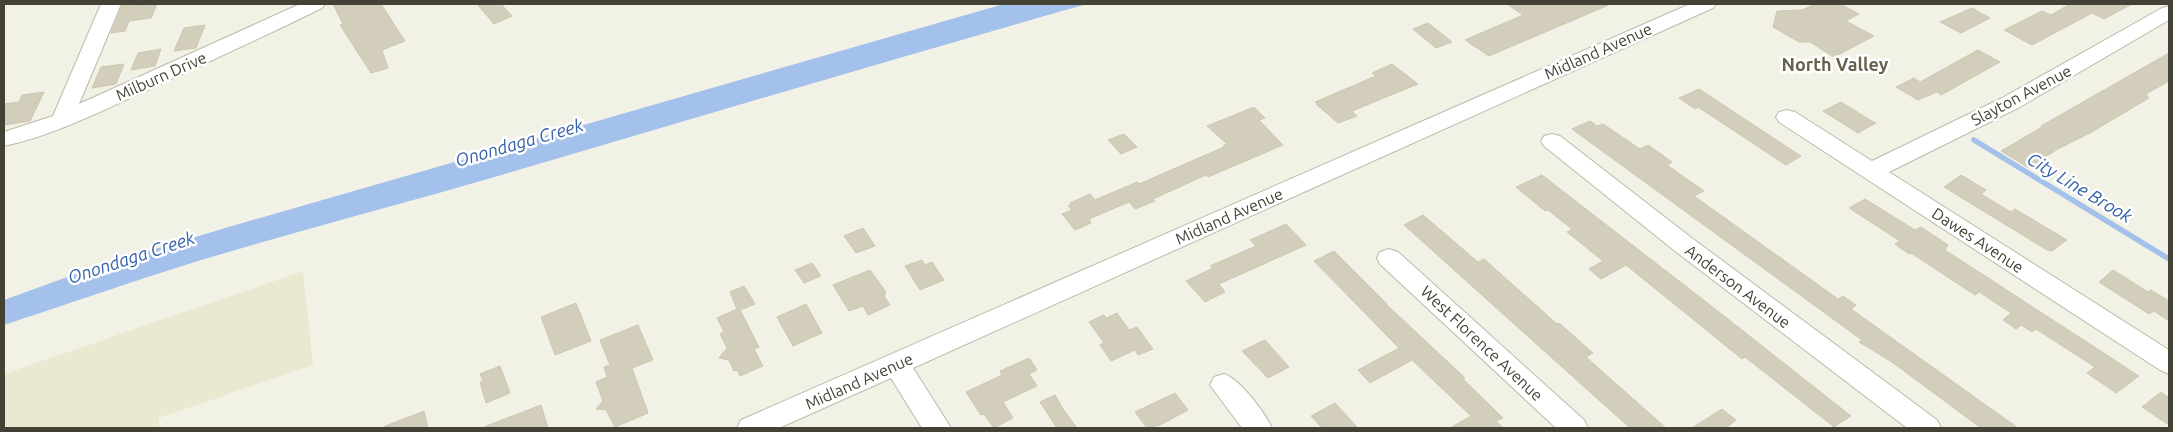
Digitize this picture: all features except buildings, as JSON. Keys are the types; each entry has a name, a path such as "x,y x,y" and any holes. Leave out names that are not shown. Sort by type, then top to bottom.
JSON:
{"street":[{"path":"62,120 111,4"},
{"name":"Milburn Drive","path":"4,139 25,134 62,120 204,58 315,4"},
{"name":"Midland Avenue","path":"751,428 1706,4"},
{"name":"Slayton Avenue","path":"1870,172 2010,102 2169,12"},
{"name":"Dawes Avenue","path":"1787,117 2169,363"},
{"name":"Anderson Avenue","path":"1552,141 1692,251 1927,428"},
{"name":"West Florence Avenue","path":"1389,258 1574,428"},
{"path":"896,364 937,428"},
{"path":"1224,385 1258,428"}],"shaded area":[{"path":"303,271 313,365 159,418 159,428 4,428 4,374"}],"water":[{"name":"Onondaga Creek","path":"1004,4 1087,4 498,176 198,261 4,325 4,300 92,268"}],"waterway":[{"name":"City Line Brook","path":"1974,140 2169,259"}],"district":[{"name":"North Valley","path":"1835,64"}]}
